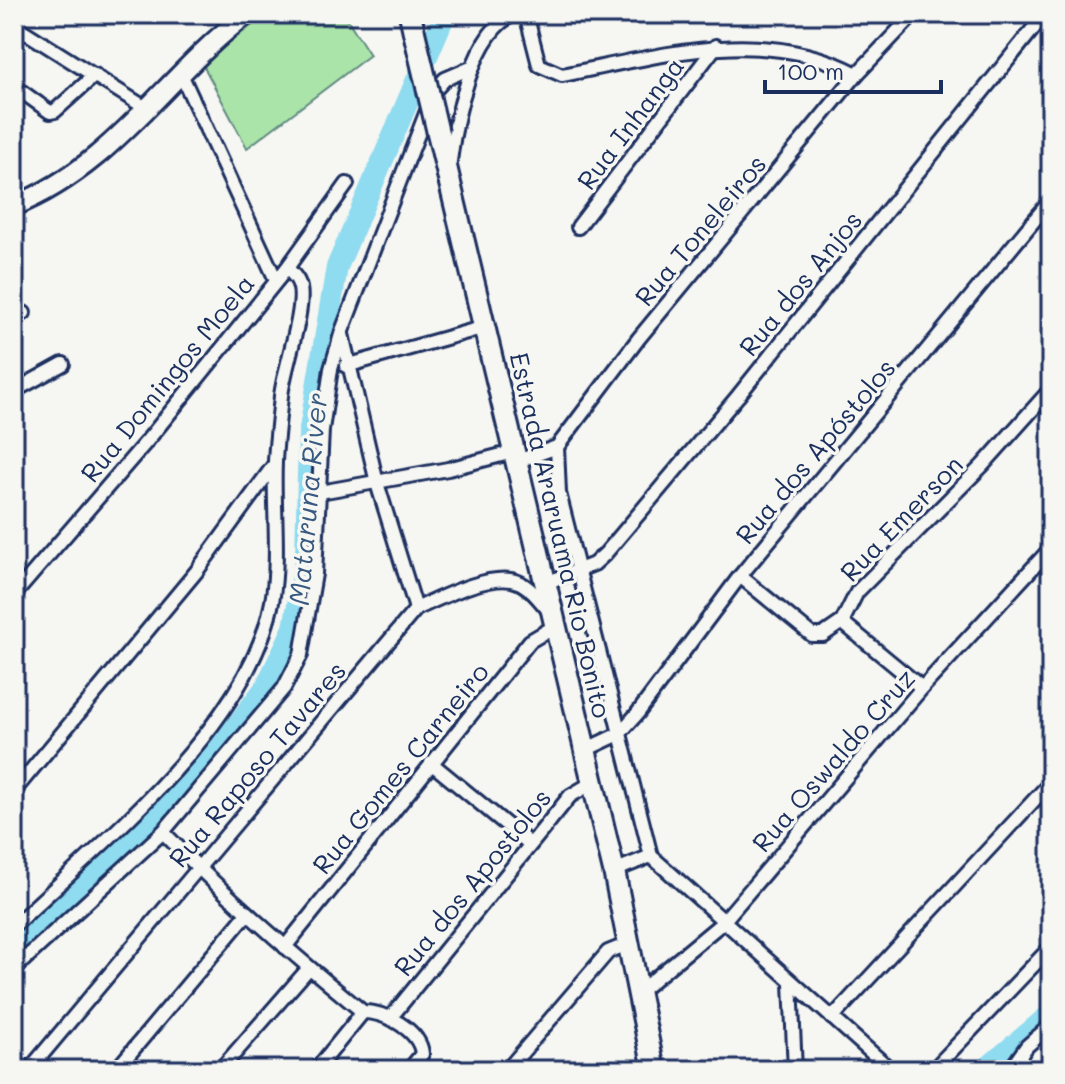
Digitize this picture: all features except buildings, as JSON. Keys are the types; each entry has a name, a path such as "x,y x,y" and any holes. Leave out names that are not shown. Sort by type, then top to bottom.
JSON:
{"main road":[{"name":"Estrada Araruama Rio Bonito","path":"412,23 614,871 654,1070"}],"street":[{"path":"14,206 45,193 94,158 149,110 214,39 247,14"},
{"path":"448,176 455,129 473,67 492,30 515,14"},
{"path":"526,14 539,65 562,75 716,46 765,47 798,52 830,60 857,74"},
{"name":"Rua Toneleiros","path":"557,447 639,338 857,74 914,14"},
{"name":"Rua dos Anjos","path":"546,583 581,569 605,554 738,396 1045,14"},
{"path":"14,25 149,110"},
{"name":"Rua Inhanga","path":"578,227 716,46"},
{"path":"14,969 163,832 284,688 301,655 312,602 322,430 331,369 342,331 435,90 445,79 473,67"},
{"path":"181,74 276,280"},
{"path":"14,86 50,112 55,111 95,75"},
{"name":"Rua Domingos Moela","path":"14,595 147,441 287,268 347,184"},
{"name":"Rua dos Apóstolos","path":"585,750 619,734 740,576 1051,200"},
{"path":"14,926 156,791 242,683 260,646 272,601 277,488 274,465 283,381 301,296 297,279 287,268"},
{"path":"331,369 485,327"},
{"path":"342,331 377,483 416,609"},
{"path":"14,391 63,364"},
{"name":"Rua Emerson","path":"740,576 812,635 823,635 842,622 857,592 982,466 1051,389"},
{"path":"320,492 557,447 559,493 581,569 651,856 722,923 891,1070"},
{"path":"14,791 196,572 274,465"},
{"name":"Rua Oswaldo Cruz","path":"640,991 722,923 922,688 1051,548"},
{"name":"Rua Raposo Tavares","path":"29,1070 416,609 471,587 507,578 521,583 556,622"},
{"name":"Rua Gomes Carneiro","path":"285,947 530,641 556,622"},
{"path":"842,622 922,688"},
{"path":"431,763 530,844"},
{"path":"832,1018 1051,782"},
{"name":"Rua dos Apostolos","path":"391,1017 570,796 592,783"},
{"path":"163,832 246,915 363,1012 376,1011 391,1017 422,1048 409,1070"},
{"path":"614,871 651,856"},
{"path":"116,1070 246,915"},
{"path":"507,1070 608,952 630,943"},
{"path":"933,1070 1051,947"},
{"path":"220,1070 309,968"},
{"path":"791,983 795,1070"},
{"path":"316,1070 363,1012"},
{"path":"1010,1070 1027,1046 1051,1025"}],"green space":[{"path":"267,14 344,14 370,55 247,148 202,63"}],"waterway":[{"name":"Mataruna River","path":"14,946 210,761 266,687 294,628 306,558 309,435 337,267 445,14"},
{"path":"985,1070 1051,1014"}]}
